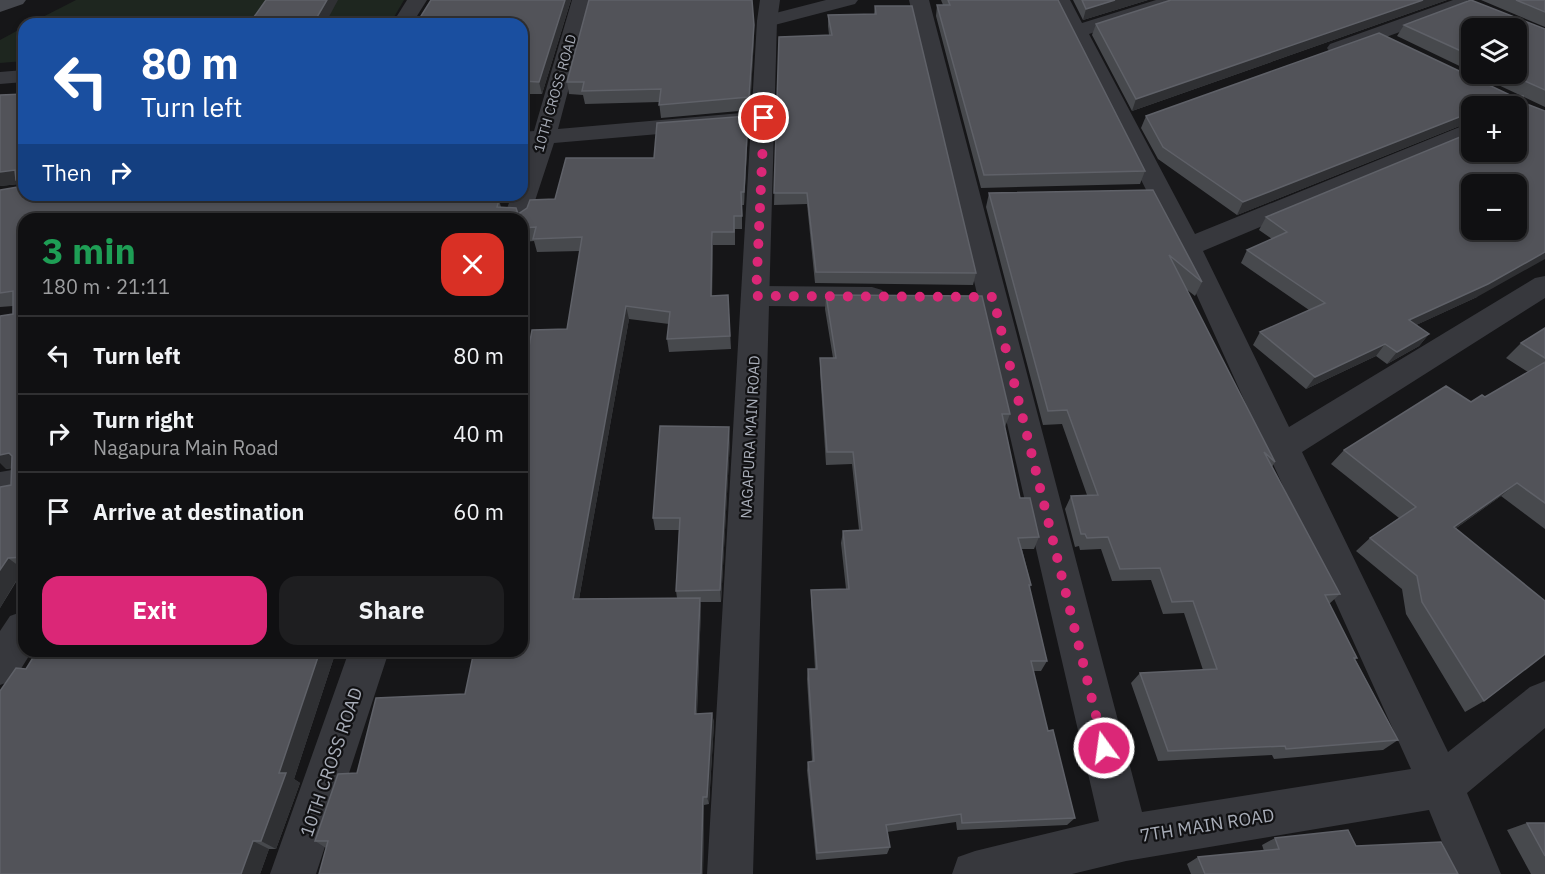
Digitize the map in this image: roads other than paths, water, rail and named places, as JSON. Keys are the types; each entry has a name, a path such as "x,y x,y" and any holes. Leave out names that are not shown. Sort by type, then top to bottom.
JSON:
{"main road":[{"path":"0,6 16,0"}],"street":[{"path":"406,18 417,0"},
{"name":"10TH CROSS ROAD","path":"528,162 533,138 582,0"},
{"path":"769,11 848,0"},
{"path":"919,0 980,198 981,297 1126,838"},
{"path":"1060,0 1077,31 1134,120 1148,194 1188,248 1441,786 1478,874"},
{"path":"1077,31 1176,0"},
{"path":"1319,55 1465,3"},
{"name":"NAGAPURA MAIN ROAD","path":"730,874 769,11"},
{"path":"1374,35 1395,46"},
{"path":"0,78 18,76"},
{"path":"533,138 764,118"},
{"path":"1188,248 1461,134"},
{"path":"1282,448 1545,285"},
{"path":"756,296 898,297"},
{"path":"0,486 18,483"},
{"path":"0,666 18,638"},
{"name":"10TH CROSS ROAD","path":"293,874 367,657"},
{"path":"1441,786 1545,702"},
{"name":"7TH MAIN ROAD","path":"975,874 1126,838 1441,786"}]}
